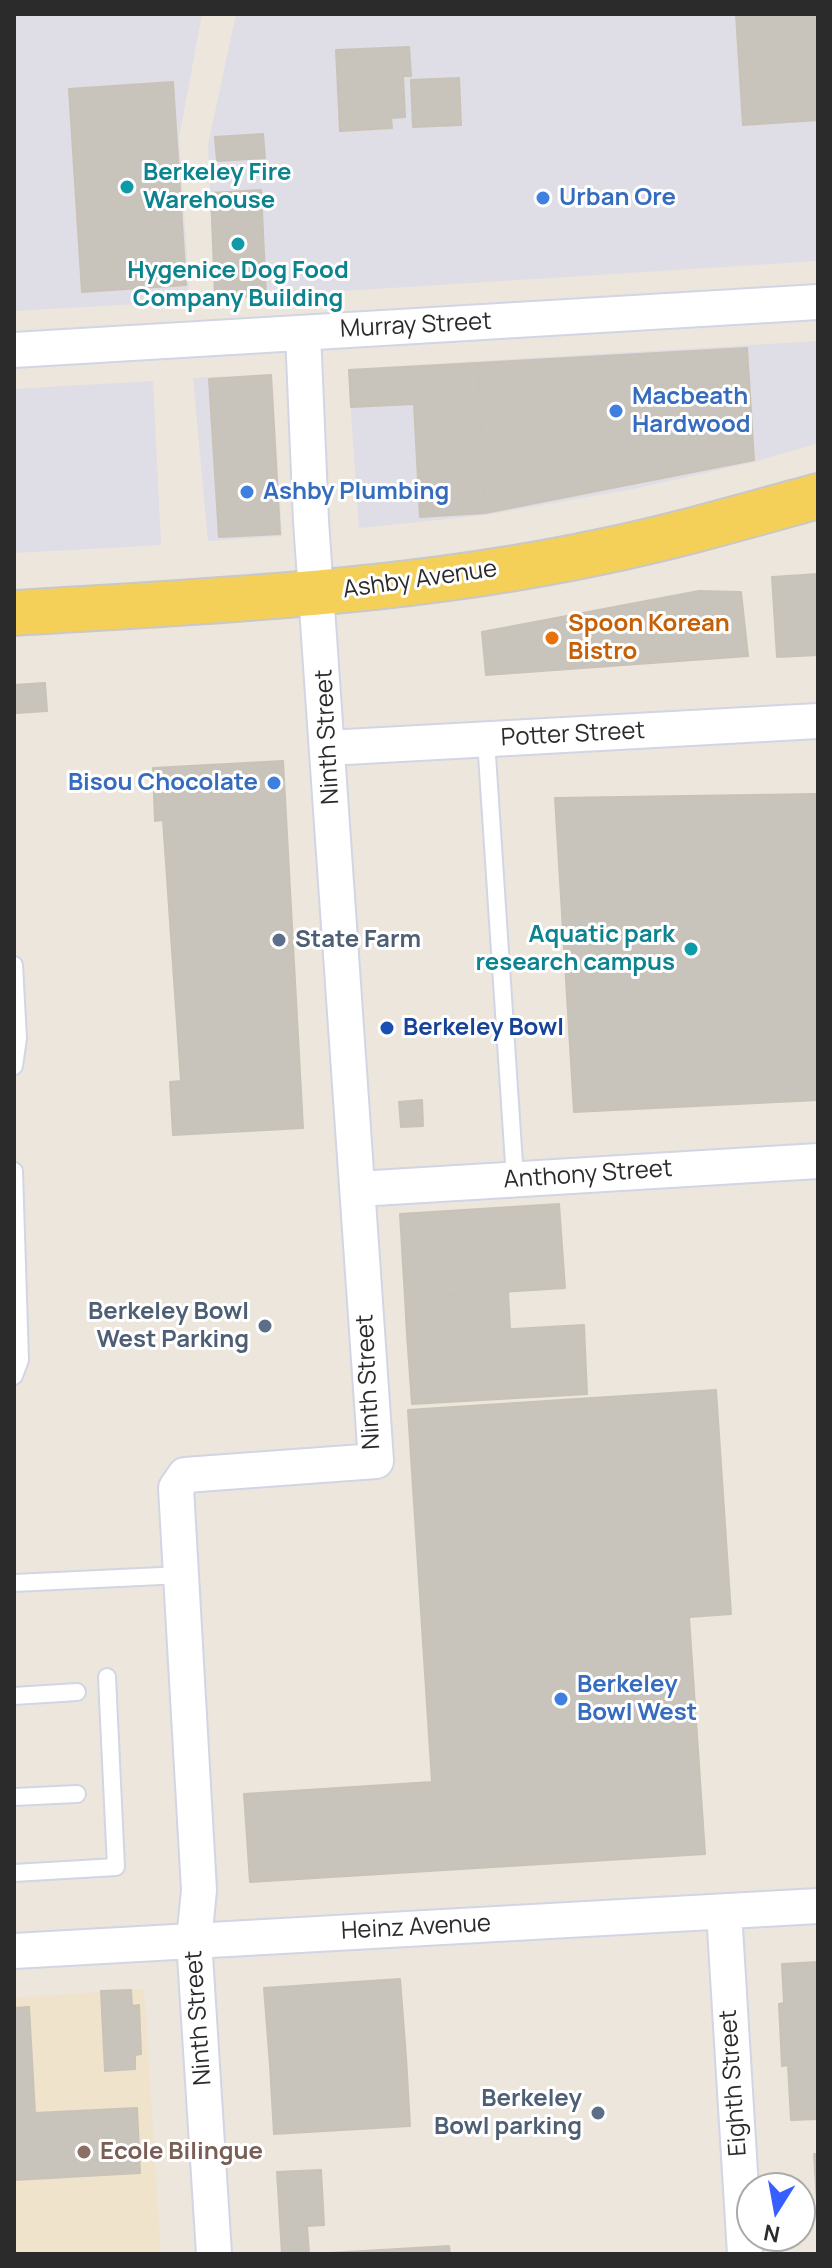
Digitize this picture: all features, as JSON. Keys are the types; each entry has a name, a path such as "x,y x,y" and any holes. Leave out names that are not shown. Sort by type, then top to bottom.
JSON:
{"main road":[{"name":"Ashby Avenue","path":"14,613 316,594 600,552 818,496"}],"street":[{"name":"Murray Street","path":"14,350 818,302"},
{"name":"Ninth Street","path":"214,2254 194,1940 199,1890 176,1488 185,1475 376,1461 316,594 303,333"},
{"name":"Potter Street","path":"328,748 818,721"},
{"name":"Anthony Street","path":"358,1189 818,1161"},
{"name":"Heinz Avenue","path":"14,1951 818,1906"},
{"name":"Eighth Street","path":"724,1912 745,2254"}],"lane":[{"path":"486,740 515,1179"},
{"path":"14,965 18,1038 14,1066"},
{"path":"14,1171 20,1360 14,1376"},
{"path":"14,1583 182,1575"},
{"path":"14,1873 116,1867 107,1677"},
{"path":"14,1696 77,1692"},
{"path":"14,1797 77,1794"}],"shaded area":[{"path":"14,14 202,14 179,138 190,301 14,311"},
{"name":"Urban Ore","path":"236,14 818,14 818,261 215,299 208,145"},
{"path":"818,341 818,443 754,462 633,489 486,515 359,528 348,369"},
{"name":"Ashby Plumbing","path":"272,374 282,536 208,541 193,378"},
{"path":"153,381 161,545 14,553 14,389"},
{"name":"Ecole Bilingue","path":"144,1989 161,2254 14,2254 14,1998"}],"building":[{"path":"736,14 818,14 818,120 743,125"},
{"path":"409,47 411,76 403,76 405,117 391,118 392,128 340,131 336,50"},
{"path":"459,78 461,125 413,127 411,80"},
{"name":"Berkeley Fire Warehouse","path":"173,82 186,285 82,292 69,89"},
{"path":"263,134 265,158 217,161 215,137"},
{"name":"Hygenice Dog Food Company Building","path":"261,190 266,296 215,297 211,193"},
{"name":"Macbeath Hardwood","path":"747,348 754,460 485,513 478,363"},
{"path":"478,363 485,513 420,517 414,404 351,407 349,370"},
{"name":"Ashby Plumbing","path":"271,375 280,534 219,537 209,379"},
{"path":"818,574 818,655 777,657 772,577"},
{"path":"699,591 741,592 748,656 486,675 482,632"},
{"path":"45,683 47,711 16,713 14,685"},
{"path":"283,761 303,1128 173,1135 170,1082 181,1081 163,820 155,821 153,768"},
{"name":"Aquatic park research campus","path":"818,794 818,1100 574,1112 555,798"},
{"path":"422,1100 423,1126 401,1127 399,1102"},
{"path":"559,1204 565,1288 405,1298 400,1214"},
{"path":"508,1291 510,1329 407,1335 405,1298"},
{"path":"584,1325 587,1394 412,1404 407,1335"},
{"name":"Berkeley Bowl West","path":"716,1390 731,1614 689,1617 705,1854 250,1882 244,1794 432,1782 408,1410"},
{"path":"818,1962 818,2119 791,2120 788,2065 782,2066 779,2004 784,2003 782,1964"},
{"path":"400,1979 406,2057 270,2065 264,1988"},
{"path":"131,1990 132,2006 139,2005 141,2054 135,2055 135,2069 105,2071 101,1991"},
{"path":"29,2007 35,2113 137,2108 140,2173 14,2180 14,2008"},
{"path":"406,2057 410,2126 274,2134 270,2065"},
{"path":"814,2154 818,2154 818,2219 816,2172"},
{"path":"321,2170 324,2225 307,2226 309,2254 282,2254 277,2172"},
{"path":"449,2246 450,2254 312,2254"}],"place":[{"name":"Berkeley Fire Warehouse","path":"127,187"},
{"name":"Urban Ore","path":"543,198"},
{"name":"Hygenice Dog Food Company Building","path":"238,244"},
{"name":"Macbeath Hardwood","path":"616,411"},
{"name":"Ashby Plumbing","path":"247,492"},
{"name":"Spoon Korean Bistro","path":"552,638"},
{"name":"Bisou Chocolate","path":"274,783"},
{"name":"State Farm","path":"279,940"},
{"name":"Aquatic park research campus","path":"691,949"},
{"name":"Berkeley Bowl","path":"387,1028"},
{"name":"Berkeley Bowl West Parking","path":"265,1326"},
{"name":"Berkeley Bowl West","path":"561,1699"},
{"name":"Berkeley Bowl parking","path":"598,2113"},
{"name":"Ecole Bilingue","path":"84,2152"}]}
